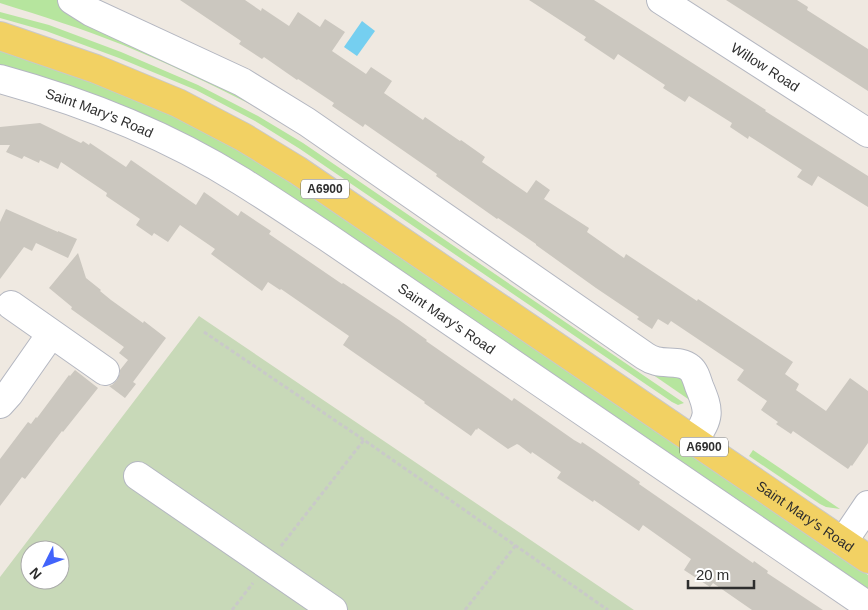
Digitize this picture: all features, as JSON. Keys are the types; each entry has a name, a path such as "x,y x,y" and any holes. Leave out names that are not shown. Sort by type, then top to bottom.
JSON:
{"main road":[{"name":"Saint Mary's Road","path":"0,36 96,69 178,103 243,136 297,170 868,559"}],"street":[{"name":"Willow Road","path":"661,0 868,133"},
{"path":"90,4 242,82 307,122 645,356 655,361 678,363 690,368 696,376 706,402 707,415 705,425 694,440"},
{"name":"Saint Mary's Road","path":"0,80 29,87 94,110 159,137 241,180 868,606"},
{"path":"11,305 105,371"},
{"path":"0,404 10,394 51,334"},
{"path":"138,476 333,610"},
{"path":"843,542 868,505"}],"path":[{"path":"204,332 364,440 608,610"},
{"path":"232,610 364,440"},
{"path":"465,610 516,545"}],"green space":[{"path":"0,0 57,0 254,99 252,105 123,45 78,28 0,3"},
{"path":"0,12 49,25 121,52 198,85 258,116 303,143 684,403 678,405 672,402 300,149 255,121 196,90 119,58 46,31 0,18"},
{"path":"0,51 95,83 186,120 262,162 868,575 868,595 359,247 0,70"},
{"path":"559,310 683,374 691,401"},
{"path":"199,316 634,610 0,610 0,577 20,551 20,590 70,590 70,540 28,540"},
{"path":"753,450 840,509 820,504 749,456"}],"water":[{"path":"362,21 375,31 357,56 344,47"}],"building":[{"path":"180,0 245,0 261,11 262,8 289,26 298,12 320,27 325,19 345,32 332,51 366,74 371,67 392,81 384,93 423,120 425,117 461,140 485,157 482,162 527,193 536,180 550,190 544,199 589,228 587,232 624,258 626,254 697,301 698,299 793,362 785,374 799,384 796,390 826,411 850,378 868,391 868,443 848,469 793,431 791,434 776,424 778,422 761,410 767,401 737,380 744,370 671,321 668,325 658,319 652,329 637,319 639,317 536,244 436,176 437,174 365,124 363,127 332,106 334,103 298,79 264,57 262,59 239,44 241,41"},
{"path":"529,0 594,0 868,176 868,207 818,176 812,186 797,177 802,170 749,136 748,139 730,127 732,123 689,96 685,102 663,88 665,85 618,54 614,60 584,40 586,37"},
{"path":"726,0 797,0 808,7 807,10 868,49 868,91"},
{"path":"40,123 81,143 83,141 89,145 90,143 126,167 131,160 196,205 204,192 238,216 241,211 271,231 269,234 399,320 512,401 514,398 574,440 581,444 582,442 594,450 640,482 639,484 823,610 752,610 713,583 710,587 684,570 691,559 643,525 639,531 594,500 593,502 557,478 561,472 519,445 517,444 508,449 478,428 471,436 343,345 349,336 268,282 262,291 211,254 215,249 180,225 168,242 154,233 152,236 136,225 140,219 106,196 107,193 61,162 58,169 40,160 39,163 24,156 22,159 6,152 10,145 0,145 0,127"},
{"path":"6,209 77,239 68,258 36,243 32,251 24,247 0,279 0,222"},
{"path":"78,253 86,278 111,300 166,338 133,382 136,384 125,398 109,386 117,380 120,370 128,360 119,353 124,347 71,309 72,307 49,288"},
{"path":"75,370 98,388 25,479 22,477 0,506 0,459 28,422 31,424 37,418 69,375"}]}
